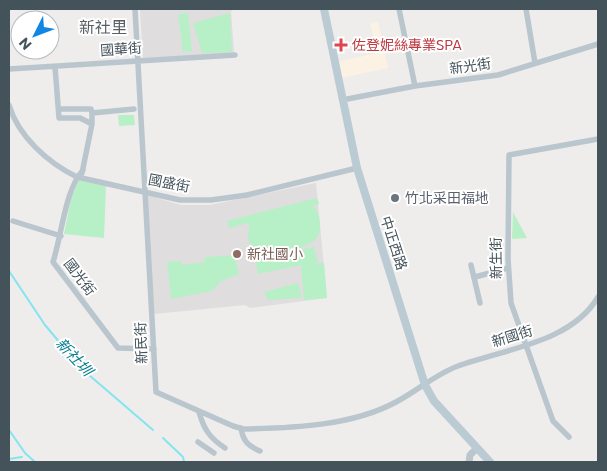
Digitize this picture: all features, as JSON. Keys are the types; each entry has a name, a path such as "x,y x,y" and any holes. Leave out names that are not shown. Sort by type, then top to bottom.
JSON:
{"main road":[{"name":"中正西路","path":"324,9 357,168 425,385 434,401 490,462"}],"street":[{"name":"新民街","path":"135,9 156,392 199,412 241,428 318,426 394,404 425,385"},
{"path":"399,9 415,86"},
{"path":"526,9 535,63"},
{"name":"新光街","path":"342,100 415,86 498,75 598,44"},
{"name":"國華街","path":"9,69 234,55"},
{"path":"55,67 60,118 80,118 92,124"},
{"name":"國盛街","path":"9,104 19,127 43,155 79,177 180,200 211,200 247,195 357,168"},
{"path":"59,109 91,109 92,124 83,170 79,177"},
{"path":"92,113 134,109"},
{"name":"新生街","path":"569,437 553,421 511,303 508,268 509,155 598,139"},
{"name":"國光街","path":"79,177 70,191 62,236 54,262 118,348 154,349"},
{"path":"13,221 62,236"},
{"path":"471,265 480,303"},
{"path":"475,277 508,268"},
{"name":"新國街","path":"425,385 456,366 549,338 596,306 598,297"},
{"path":"199,412 203,426 211,439 225,448"},
{"path":"241,428 243,438 251,447 260,451"},
{"path":"198,442 214,453"},
{"path":"469,462 470,455 477,448"}],"shaded area":[{"path":"140,9 237,9 231,11 234,53 143,59"},
{"path":"378,22 388,68 341,78 337,62 377,53 370,23"},
{"name":"新社國小","path":"316,183 327,298 250,308 245,305 154,314 147,195 181,205 210,205"}],"green space":[{"path":"188,13 192,51 183,52 178,14"},
{"path":"230,13 232,52 202,53 193,23"},
{"path":"118,115 134,115 135,125 119,126"},
{"path":"79,180 106,186 104,238 64,234 71,199"},
{"path":"317,198 319,204 312,206 317,212 320,224 320,232 317,237 307,245 281,253 314,247 318,262 311,264 324,263 327,298 304,300 301,265 258,274 255,258 270,255 252,246 248,240 249,223 229,228 227,221"},
{"path":"513,212 527,238 512,239"},
{"path":"234,255 239,274 221,281 212,291 171,299 167,262 181,261 182,265 205,262 204,257"},
{"path":"298,283 302,298 268,300 264,292"}],"waterway":[{"name":"新社圳","path":"9,271 45,325 82,369 153,430"},
{"name":"新社圳","path":"9,430 25,453 35,462"},
{"name":"新社圳","path":"163,438 183,457 184,462"},
{"path":"9,459 22,457"}],"place":[{"name":"佐登妮絲專業SPA","path":"341,45"},
{"name":"竹北采田福地","path":"395,198"},
{"name":"新社國小","path":"237,254"}],"district":[{"name":"新社里","path":"103,27"}]}
